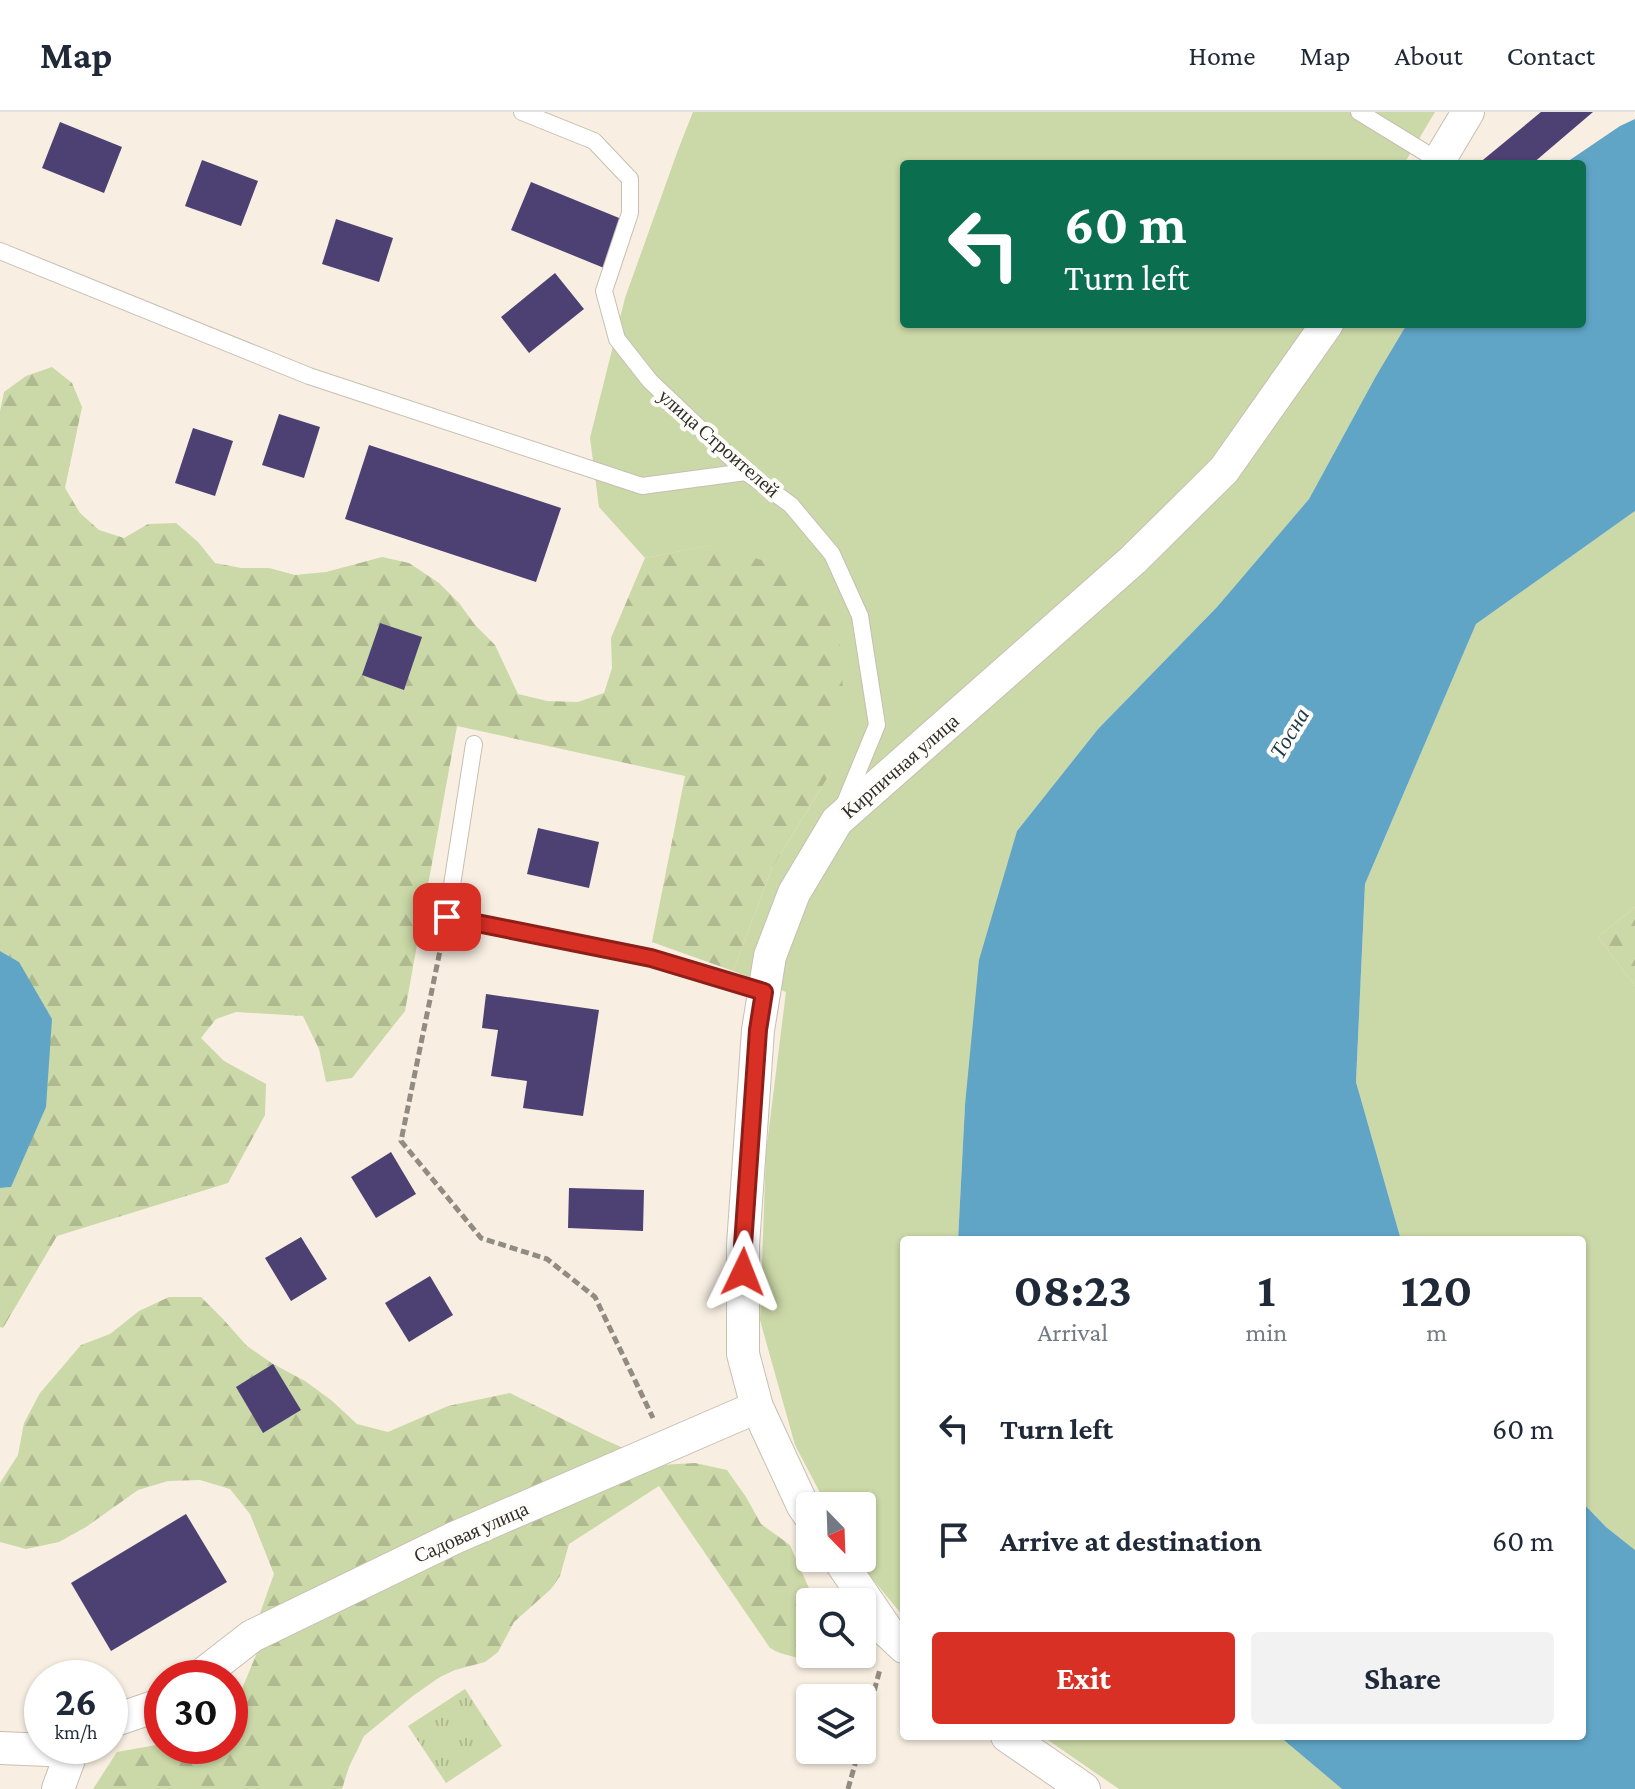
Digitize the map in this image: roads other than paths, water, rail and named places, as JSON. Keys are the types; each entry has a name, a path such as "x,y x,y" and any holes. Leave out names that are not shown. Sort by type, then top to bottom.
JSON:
{"street":[{"path":"1439,160 1468,112"},
{"name":"Кирпичная улица","path":"796,1492 757,1407 743,1354 743,1245 758,1030 770,956 794,893 837,821 1133,560 1224,470 1324,328"},
{"name":"Садовая улица","path":"221,1660 252,1636 454,1538 757,1407"},
{"path":"848,1572 896,1640"},
{"path":"1013,1740 1084,1789"},
{"path":"0,1748 24,1748"},
{"path":"58,1789 68,1764"}],"lane":[{"name":"улица Строителей","path":"522,112 594,141 630,179 630,213 604,291 617,339 650,381 746,472 791,505 832,554 860,616 877,725 837,821"},
{"path":"1359,112 1435,160"},
{"path":"0,251 309,376 642,486 746,472"},
{"path":"474,744 447,917 651,958 764,992"}],"water":[{"name":"Тосна","path":"1635,119 1635,511 1476,624 1365,884 1356,1082 1400,1236 958,1236 965,1105 979,960 1017,831 1098,729 1217,607 1309,499 1405,328 1586,328 1586,160 1570,160"},
{"path":"0,951 19,962 52,1019 46,1107 11,1187 0,1188"},
{"path":"1586,1506 1635,1550 1635,1789 1342,1789 1284,1740 1586,1740"}]}
